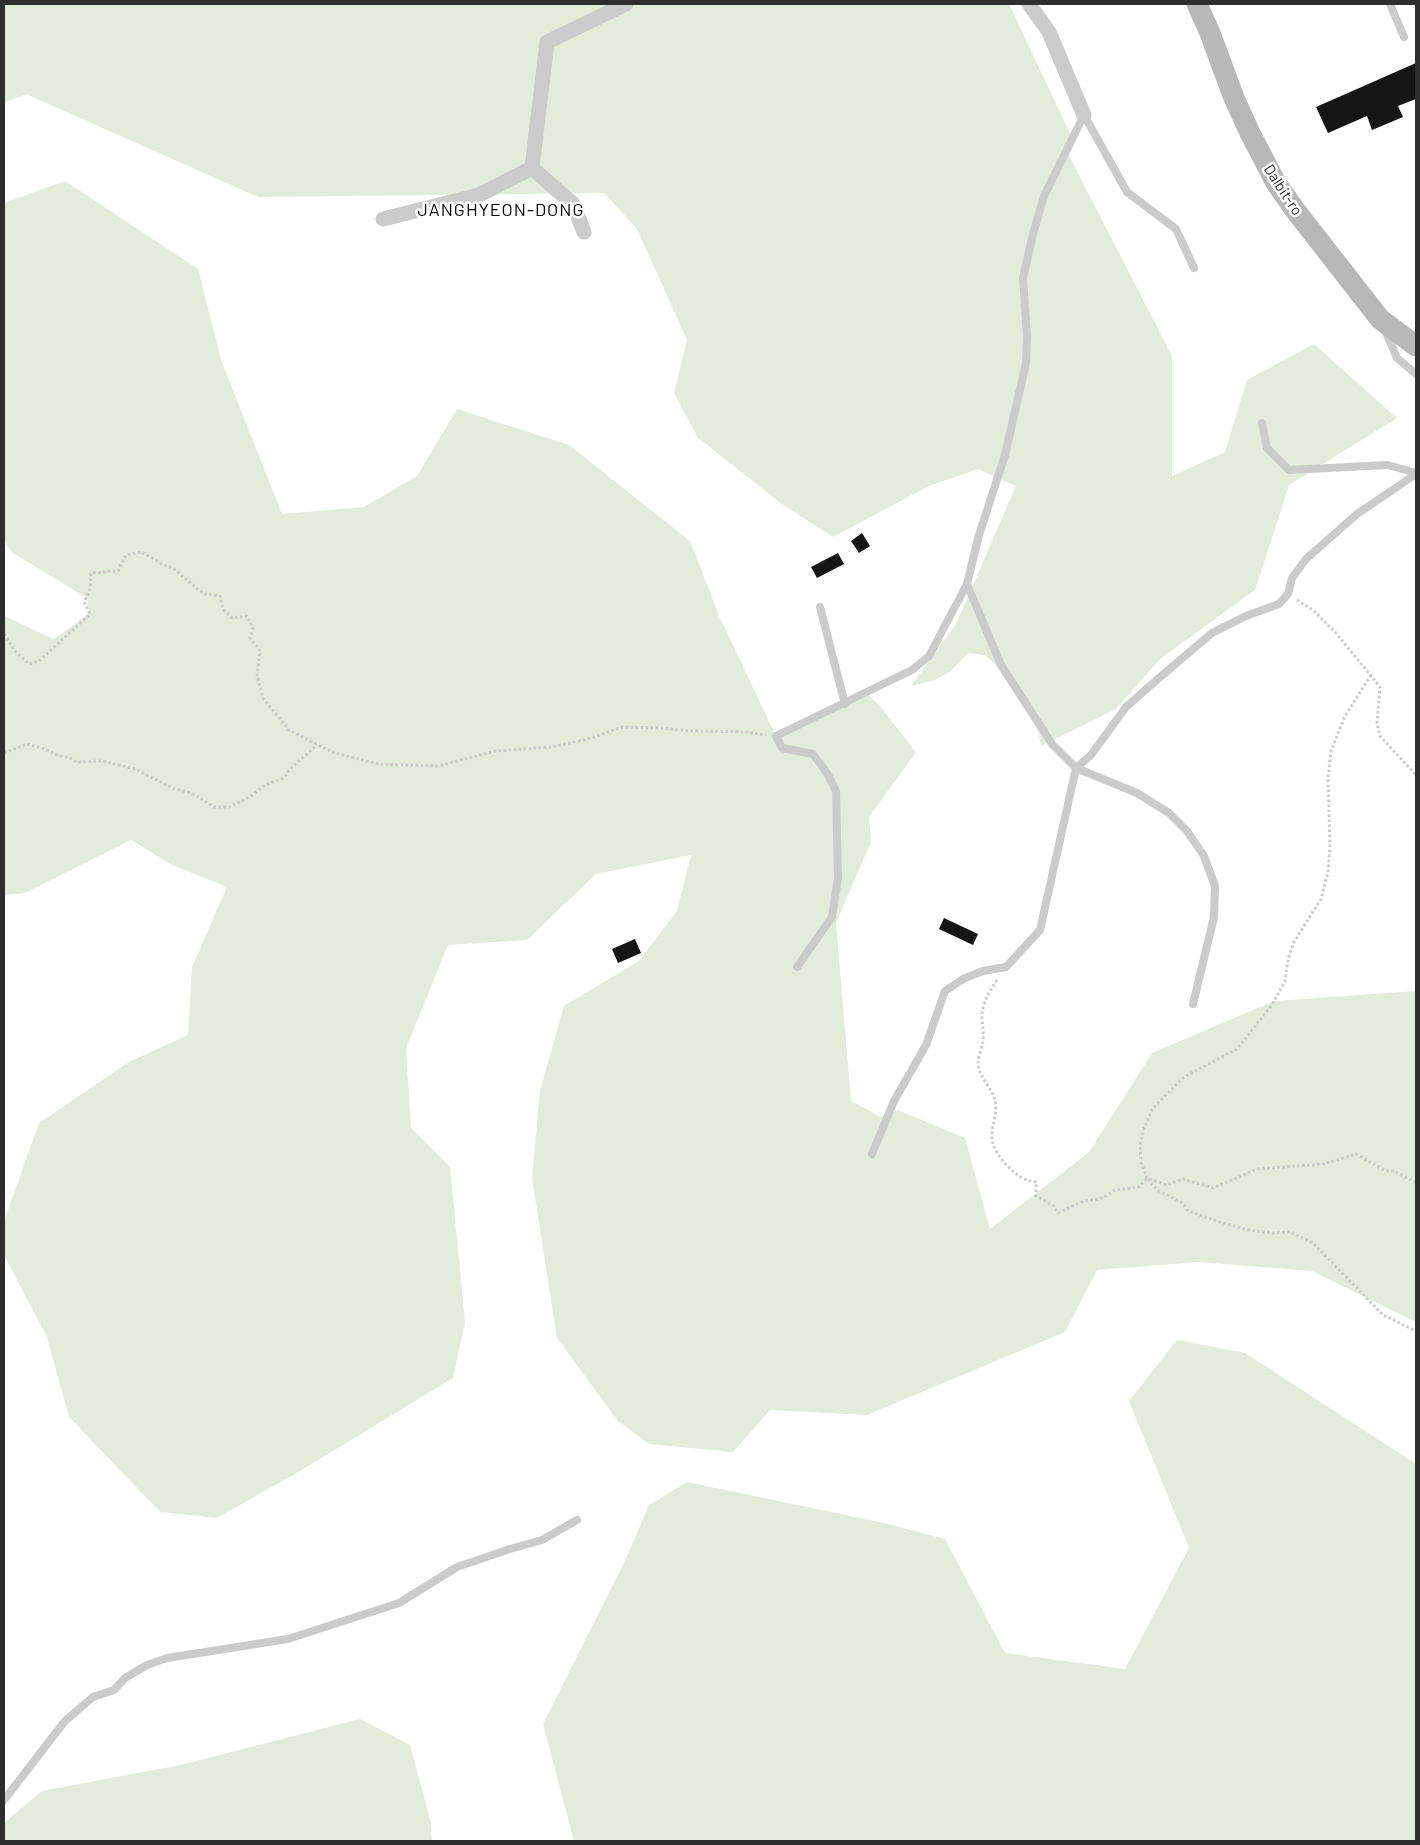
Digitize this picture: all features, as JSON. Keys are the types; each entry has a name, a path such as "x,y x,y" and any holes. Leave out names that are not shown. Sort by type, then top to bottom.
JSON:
{"main road":[{"name":"Dalbit-ro","path":"1197,4 1234,98 1276,183 1294,210 1380,319 1416,346"}],"street":[{"path":"532,168 547,42 626,4"},
{"path":"1029,4 1056,46 1084,115"},
{"path":"383,219 479,195 532,168"},
{"path":"532,168 573,204 584,232"}],"lane":[{"path":"1390,4 1404,37"},
{"path":"1084,115 1127,192 1176,229 1194,268"},
{"path":"797,967 832,917 838,878 836,791 827,773 813,754 782,748 776,736 912,670 930,656 967,584 979,535 1005,455 1026,363 1023,278 1033,234 1044,196 1084,115"},
{"path":"1380,319 1397,358 1416,374"},
{"path":"1262,423 1267,448 1288,470 1388,465 1416,473"},
{"path":"872,1154 894,1101 926,1045 945,991 963,979 983,971 1006,967 1040,930 1076,768 1091,755 1126,707 1212,633 1246,616 1279,604 1288,594 1292,578 1306,559 1357,514 1416,473"},
{"path":"967,584 1001,665 1052,744 1076,768 1137,793 1169,814 1187,831 1204,856 1215,886 1214,917 1193,1004"},
{"path":"820,607 845,704"},
{"path":"4,1800 65,1720 93,1697 114,1690 125,1678 147,1665 166,1658 288,1639 399,1603 458,1567 510,1548 542,1540 577,1520"}],"path":[{"path":"4,634 16,652 29,664 38,662 90,614 84,602 90,589 91,573 118,571 126,555 142,552 173,568 204,594 220,596 223,609 232,618 247,616 253,629 250,638 260,651 257,676 263,698 289,730 332,752 378,764 437,766 496,750 551,747 592,738 622,726 691,731 747,732 776,736"},
{"path":"1288,594 1313,610 1336,633 1380,687 1377,723 1380,736 1416,775"},
{"path":"1371,675 1345,716 1331,751 1328,778 1330,848 1328,872 1321,899 1294,942 1288,959 1285,981 1272,1005 1237,1049 1184,1077 1154,1108 1144,1128 1140,1146 1141,1162 1147,1178 1157,1190 1183,1202 1188,1211 1248,1230 1273,1233 1291,1232 1313,1243 1383,1314 1416,1331"},
{"path":"4,753 27,744 42,748 59,756 68,757 76,762 103,761 136,769 174,789 188,792 214,807 229,807 250,796 265,785 284,778 289,770 317,745"},
{"path":"1006,967 987,995 982,1015 983,1043 978,1063 983,1080 996,1100 992,1139 994,1147 1005,1163 1020,1176 1030,1182 1036,1182 1036,1196 1054,1206 1058,1213 1081,1202 1103,1198 1115,1190 1139,1187 1147,1178"},
{"path":"1147,1178 1166,1185 1184,1179 1213,1188 1258,1169 1324,1164 1356,1154 1386,1171 1394,1171 1416,1183"}],"green space":[{"path":"4,4 1009,4 1072,138 1065,148 1172,356 1172,476 1225,452 1247,380 1314,344 1397,418 1289,485 1255,590 1160,659 1116,709 1041,746 1036,718 1009,677 985,655 968,653 951,671 935,680 911,686 956,624 1016,486 978,469 931,485 833,537 782,504 698,438 674,393 687,340 637,229 604,193 258,197 26,94 4,103"},
{"path":"65,181 198,269 221,360 282,514 364,507 417,476 457,409 569,445 690,541 720,618 776,736 864,691 878,704 916,752 869,817 871,842 836,923 851,1101 881,1117 898,1110 965,1138 990,1229 1089,1152 1152,1053 1274,1001 1416,991 1416,1322 1312,1271 1198,1262 1097,1270 1065,1332 867,1415 770,1410 733,1452 649,1444 618,1421 557,1338 532,1178 540,1091 564,1006 639,961 677,911 691,855 596,874 527,940 448,945 406,1048 411,1128 450,1167 465,1322 453,1378 300,1471 217,1518 160,1512 69,1417 47,1337 4,1255 4,1221 39,1123 129,1062 188,1035 192,967 227,887 172,865 131,840 25,893 4,895 4,616 54,639 89,614 87,598 13,553 4,541 4,203"},
{"path":"1177,1340 1245,1353 1416,1464 1416,1841 574,1841 543,1724 625,1561 649,1505 687,1482 884,1523 945,1539 1005,1653 1125,1669 1189,1548 1129,1401"},
{"path":"360,1719 410,1745 431,1823 432,1841 4,1841 4,1823 42,1791 181,1765"}],"building":[{"path":"1416,63 1416,99 1398,106 1403,117 1372,130 1367,116 1328,133 1316,107"},
{"path":"862,533 870,546 859,553 851,541"},
{"path":"838,553 844,564 817,578 811,567"},
{"path":"944,918 978,934 973,945 939,929"},
{"path":"635,939 641,953 618,963 612,949"}],"district":[{"name":"JANGHYEON-DONG","path":"501,210"}]}
